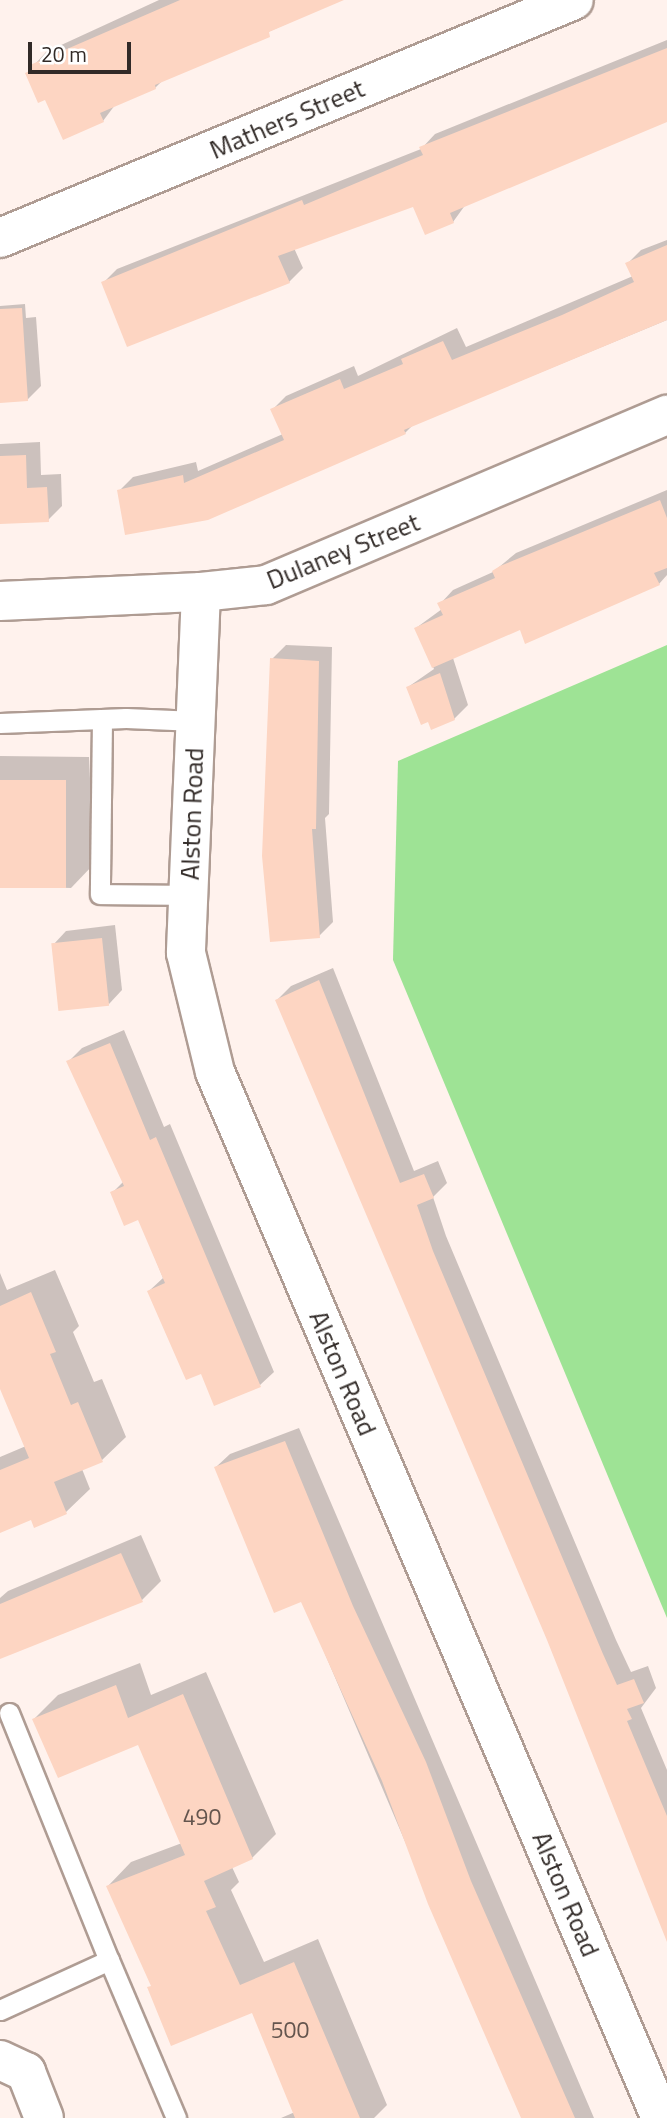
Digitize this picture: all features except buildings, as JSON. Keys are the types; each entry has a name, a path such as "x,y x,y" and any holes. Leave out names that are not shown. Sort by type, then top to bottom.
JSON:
{"street":[{"name":"Mathers Street","path":"0,238 574,0"},
{"name":"Dulaney Street","path":"0,601 201,592 267,584 667,415"},
{"name":"Alston Road","path":"201,592 186,953 215,1072 661,2118"},
{"path":"0,2060 26,2072 44,2118"}],"lane":[{"path":"0,723 103,719 196,721"},
{"path":"103,719 100,894 189,895"},
{"path":"9,1713 176,2118"},
{"path":"0,2010 109,1960"}],"green space":[{"path":"667,645 667,1618 393,960 398,761"}]}
